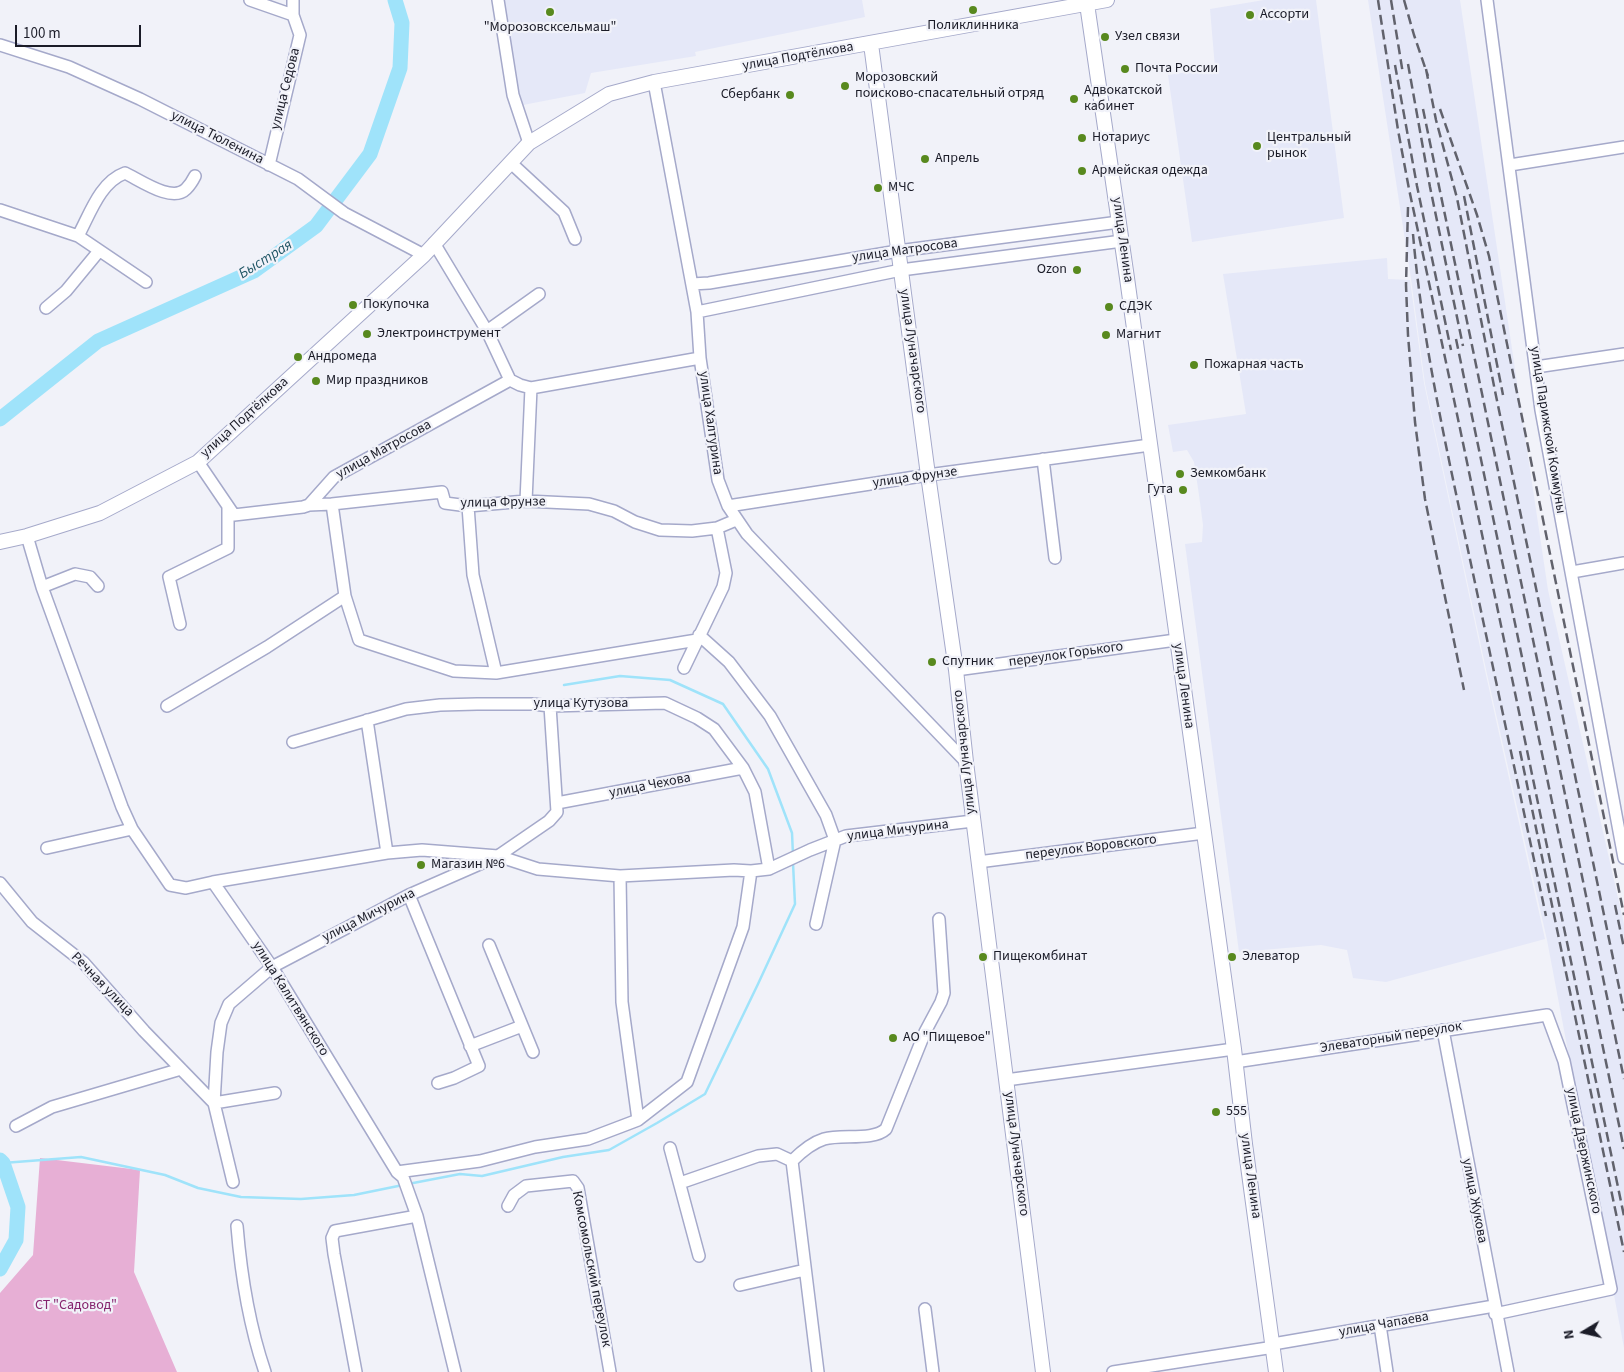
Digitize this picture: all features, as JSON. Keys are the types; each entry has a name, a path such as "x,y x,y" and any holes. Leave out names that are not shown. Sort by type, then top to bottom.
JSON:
{"main road":[{"name":"улица Подтёлкова","path":"0,542 27,536 100,513 198,462 424,254 529,144 609,94 654,82 871,44 1086,2 1107,0"},
{"name":"улица Ленина","path":"1086,2 1122,241 1274,1346 1276,1372"},
{"name":"улица Луначарского","path":"871,44 928,475 956,670 978,862 1043,1372"}],"street":[{"path":"250,0 293,15"},
{"name":"улица Седова","path":"269,165 300,35 293,15 293,0"},
{"path":"498,0 514,95 529,144"},
{"name":"улица Парижской Коммуны","path":"1487,0 1541,410 1624,858"},
{"name":"улица Тюленина","path":"0,45 69,67 140,99 298,179 344,213 424,254"},
{"name":"улица Халтурина","path":"654,82 697,312 700,358 718,480 728,506 736,520 966,762"},
{"path":"1510,165 1624,147"},
{"path":"511,163 564,212 574,239"},
{"path":"78,236 105,186 117,176 125,173 158,190 172,194 186,190 195,176"},
{"path":"0,210 78,236 146,282"},
{"name":"улица Матросова","path":"692,284 709,283 898,251 1119,222"},
{"name":"улица Матросова","path":"697,312 901,270 1122,241"},
{"path":"434,243 487,331 510,380 520,385 531,388 700,358"},
{"path":"46,308 66,291 100,251"},
{"path":"487,331 539,294"},
{"path":"1536,367 1624,354"},
{"name":"улица Матросова","path":"309,505 334,478 510,380"},
{"path":"526,501 531,388"},
{"name":"улица Фрунзе","path":"728,506 928,475 1150,445"},
{"path":"1043,460 1055,558"},
{"path":"198,462 234,515 309,505 332,504 345,596 359,640 454,671 496,673 698,638 729,662 770,716 826,815 835,840 816,924"},
{"name":"улица Фрунзе","path":"332,504 442,492 445,503 468,506 526,501 589,504 614,511 635,522 660,530 692,531 717,528 736,520"},
{"path":"180,624 170,577 228,548 228,505"},
{"path":"468,506 474,575 496,673"},
{"path":"684,668 723,587 726,573 717,528"},
{"path":"27,536 42,587 122,807 132,830 170,885 186,888 213,882 422,850 498,856 549,821 557,812 550,706"},
{"path":"1572,572 1624,563"},
{"path":"42,587 75,574 90,577 98,586"},
{"path":"167,706 267,647 345,596"},
{"name":"переулок Горького","path":"956,670 1176,640"},
{"name":"улица Кутузова","path":"293,742 406,709 440,705 533,704 550,706 665,703 697,718 714,729 743,768 755,792 769,869"},
{"path":"367,720 388,854"},
{"name":"улица Чехова","path":"557,803 743,768"},
{"path":"1612,797 1624,795"},
{"name":"улица Мичурина","path":"214,1103 221,1023 229,1004 272,967 409,894 498,856 538,870 620,876 734,870 751,871 769,869 846,836 973,821"},
{"path":"47,848 132,830"},
{"name":"переулок Воровского","path":"978,862 1204,833"},
{"path":"400,1175 588,1139 638,1120 687,1082 743,928 751,871"},
{"path":"620,876 622,1002 638,1120"},
{"name":"улица Калитвянского","path":"213,882 272,967 400,1175 416,1213 455,1372"},
{"name":"Речная улица","path":"0,883 32,922 83,962 144,1031 214,1103"},
{"path":"409,894 479,1066 438,1084"},
{"path":"792,1162 806,1148 824,1139 872,1135 882,1133 886,1129 925,1032 944,993 939,920"},
{"path":"489,945 533,1052"},
{"name":"Элеваторный переулок","path":"1006,1080 1443,1030 1547,1015"},
{"name":"улица Дзержинского","path":"1547,1015 1564,1061 1612,1289"},
{"path":"470,1046 522,1026"},
{"name":"улица Жукова","path":"1443,1030 1508,1372"},
{"path":"16,1126 52,1106 181,1069"},
{"path":"233,1182 214,1103 275,1093"},
{"path":"670,1148 699,1256"},
{"path":"680,1183 758,1156 777,1154 792,1162"},
{"path":"792,1162 818,1372"},
{"name":"Комсомольский переулок","path":"508,1206 514,1195 526,1186 573,1181 578,1188 610,1372"},
{"path":"356,1372 332,1238 335,1231 416,1213"},
{"path":"237,1226 240,1265 258,1352 265,1372"},
{"path":"740,1284 805,1270"},
{"name":"улица Чапаева","path":"1113,1372 1274,1346 1380,1325 1495,1310 1612,1289"},
{"path":"925,1309 933,1372"},
{"path":"1380,1325 1387,1372"}],"shaded area":[{"path":"503,0 862,0 865,17 695,52 696,56 591,73 585,93 523,105 515,85"},
{"name":"Центральный рынок","path":"1264,0 1316,0 1344,218 1192,242 1168,75 1215,68 1210,9"},
{"path":"1368,0 1460,0 1548,590 1624,924 1624,1348 1547,940 1487,674 1425,384 1411,279"},
{"path":"1387,258 1388,279 1410,280 1424,383 1486,675 1545,939 1386,982 1353,978 1347,950 1321,945 1239,952 1185,544 1202,542 1203,525 1199,495 1194,462 1187,450 1173,452 1168,425 1246,414 1223,274"}],"green space":[{"name":"СТ \"Садовод\"","path":"40,1158 140,1170 134,1272 177,1372 0,1372 0,1293 33,1255"}],"waterway":[{"name":"Быстрая","path":"0,419 98,341 254,271 316,226 370,154 400,68 402,23 395,0"},
{"path":"564,685 620,676 670,680 723,704 768,769 792,833 793,855"},
{"path":"408,1184 460,1174 482,1176 563,1157 609,1150 705,1094 795,904 793,863"},
{"path":"3,1163 81,1157 165,1175 198,1188 241,1197 301,1199 354,1195 403,1185"},
{"name":"Быстрая","path":"0,1160 3,1163 18,1207 16,1240 0,1269"}],"railway":[{"path":"1378,0 1409,189 1624,1216"},
{"path":"1391,0 1403,74"},
{"path":"1404,0 1428,76"},
{"path":"1408,64 1430,187 1463,346"},
{"path":"1395,65 1417,186 1451,350"},
{"path":"1426,69 1436,120 1457,198 1495,391 1624,1011"},
{"path":"1423,109 1624,1079"},
{"path":"1440,109 1477,215 1489,256 1624,915"},
{"path":"1464,196 1503,395"},
{"path":"1408,207 1406,285 1415,422 1425,499 1464,690"},
{"path":"1413,234 1422,313 1443,432 1546,916"},
{"path":"1456,339 1624,1149"},
{"path":"1520,751 1624,1252"},
{"path":"1615,905 1624,948"}],"place":[{"name":"Поликлинника","path":"973,10"},
{"name":"\"Морозовсксельмаш\"","path":"550,12"},
{"name":"Ассорти","path":"1250,15"},
{"name":"Узел связи","path":"1105,37"},
{"name":"Почта России","path":"1125,69"},
{"name":"Морозовский поисково-спасательный отряд","path":"845,86"},
{"name":"Сбербанк","path":"790,95"},
{"name":"Адвокатской кабинет","path":"1074,99"},
{"name":"Нотариус","path":"1082,138"},
{"name":"Центральный рынок","path":"1257,146"},
{"name":"Апрель","path":"925,159"},
{"name":"Армейская одежда","path":"1082,171"},
{"name":"МЧС","path":"878,188"},
{"name":"Ozon","path":"1077,270"},
{"name":"Покупочка","path":"353,305"},
{"name":"СДЭК","path":"1109,307"},
{"name":"Электроинструмент","path":"367,334"},
{"name":"Магнит","path":"1106,335"},
{"name":"Андромеда","path":"298,357"},
{"name":"Пожарная часть","path":"1194,365"},
{"name":"Мир праздников","path":"316,381"},
{"name":"Земкомбанк","path":"1180,474"},
{"name":"Гута","path":"1183,490"},
{"name":"Спутник","path":"932,662"},
{"name":"Магазин №6","path":"421,865"},
{"name":"Пищекомбинат","path":"983,957"},
{"name":"Элеватор","path":"1232,957"},
{"name":"АО \"Пищевое\"","path":"893,1038"},
{"name":"555","path":"1216,1112"}]}
